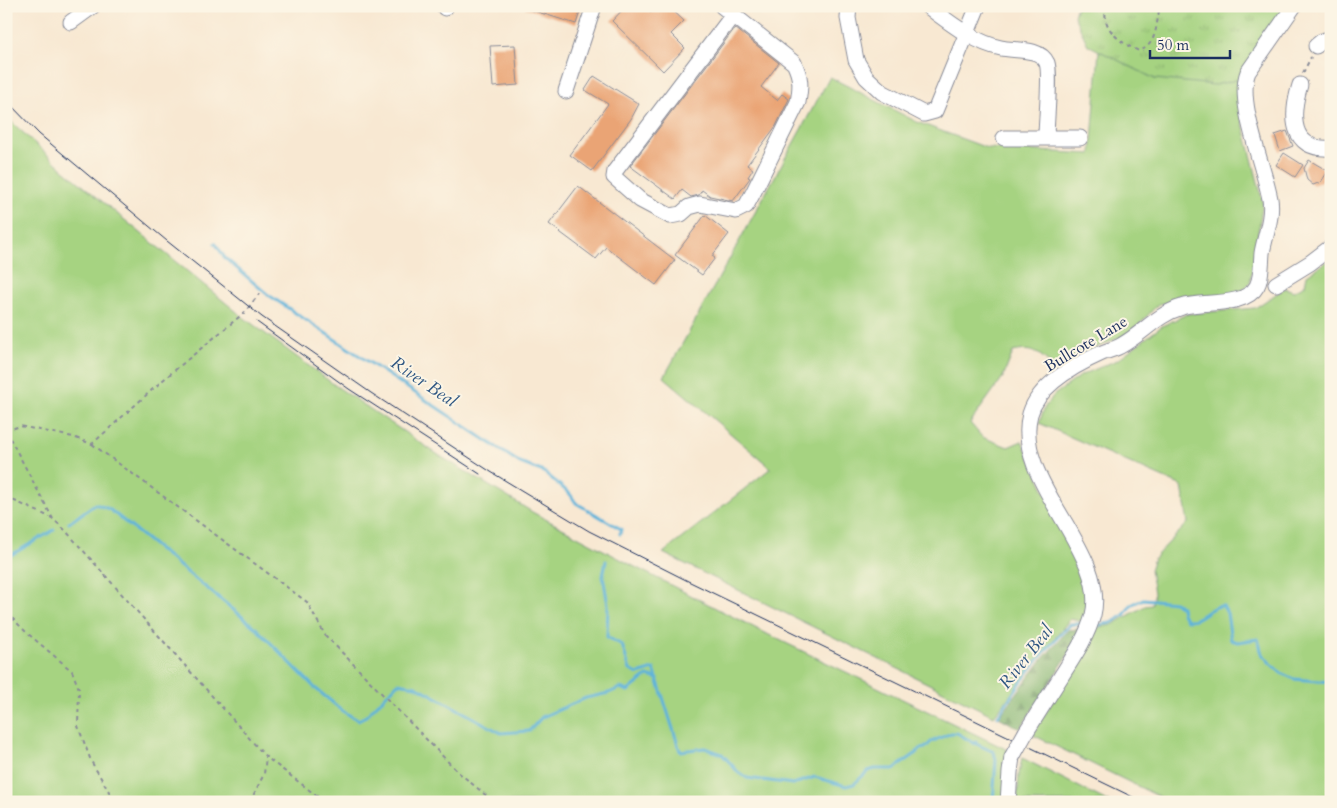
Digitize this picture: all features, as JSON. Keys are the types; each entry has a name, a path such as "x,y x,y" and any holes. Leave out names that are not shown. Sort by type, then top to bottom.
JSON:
{"street":[{"path":"71,22 93,6"},
{"path":"566,91 594,6"},
{"path":"849,6 848,18 856,60 866,77 882,92 924,114 936,111 978,6"},
{"path":"927,6 949,23 1000,48 1026,50 1040,55 1047,63 1048,76 1046,137"},
{"name":"Bullcote Lane","path":"1008,802 1012,757 1079,647 1093,614 1095,597 1091,576 1039,474 1031,452 1028,434 1030,414 1041,394 1060,376 1102,353 1121,346 1166,313 1198,303 1234,300 1246,296 1257,286 1271,201 1246,106 1245,80 1248,72 1294,6"},
{"path":"728,11 794,63 800,74 798,102 746,206 736,211 700,204 688,207 681,214 670,216 640,200 614,177 615,171 728,11"},
{"path":"1316,46 1322,41 1331,38"},
{"path":"1300,85 1295,101 1294,116 1297,130 1303,140 1309,145 1318,149 1331,148"},
{"path":"1004,138 1080,138"},
{"path":"1276,284 1331,247"}],"path":[{"path":"1107,6 1107,24 1112,33 1126,46 1139,51 1146,49 1156,34 1160,6"},
{"path":"1300,85 1303,72 1316,46"},
{"path":"92,444 245,312 259,294"},
{"path":"53,519 6,431 20,426 73,437 92,444 307,602 325,635 458,772 494,802"},
{"path":"6,497 53,519 72,537 266,757 325,802"},
{"path":"6,612 26,632 72,671 79,689 78,726 91,761 115,802"},
{"path":"250,802 264,774 266,757"}],"green space":[{"path":"1077,6 1285,6 1240,79 1215,85 1155,79 1088,45 1074,16"},
{"path":"1099,50 1155,79 1240,79 1241,115 1263,202 1250,283 1243,290 1158,304 1132,333 1077,355 1055,369 1037,353 1026,350 1013,352 1003,377 970,423 982,437 1008,447 1022,441 1089,587 1085,622 1070,619 994,716 663,553 771,468 664,377 830,77 917,122 987,148 1091,154"},
{"path":"6,117 64,170 243,317 336,386 440,456 534,513 637,568 765,633 1008,750 1004,802 6,802"},
{"path":"1331,259 1331,802 1170,802 1033,735 1094,628 1112,625 1145,606 1152,605 1154,593 1150,570 1154,558 1188,523 1182,486 1039,423 1045,407 1054,395 1082,375 1117,360 1162,326 1187,314 1255,308 1285,288 1294,291 1305,285 1307,275"},
{"path":"1081,629 1077,641 1020,729 999,717 1041,661 1068,630"},
{"path":"1022,758 1109,802 1017,802"}],"building":[{"path":"526,6 582,6 576,24 525,8"},
{"path":"626,6 645,6 651,12 656,6 668,6 684,21 671,34 685,48 663,71 612,21"},
{"path":"735,28 779,63 761,87 777,100 782,94 789,99 776,126 747,165 753,169 748,177 750,178 733,201 710,196 702,190 699,195 691,197 682,190 675,199 630,166"},
{"path":"515,45 518,85 493,87 490,46"},
{"path":"594,76 639,104 631,119 592,171 570,155 608,104 585,90"},
{"path":"1287,131 1293,146 1280,151 1275,135"},
{"path":"1284,153 1303,165 1295,177 1276,165"},
{"path":"1309,160 1328,171 1321,182 1313,185 1307,180 1304,168"},
{"path":"578,186 675,260 656,285 606,247 596,259 549,224"},
{"path":"705,215 729,234 712,256 715,258 702,275 675,255"}],"waterway":[{"name":"River Beal","path":"215,243 225,258 267,294 520,463 544,472 570,494 576,503 621,529 620,534"},
{"path":"69,523 95,504 109,509 256,628 315,688 344,712 358,720 366,716 398,683 416,686 501,733 529,731 542,717 586,698 609,693 620,688 628,691 647,676 658,679"},
{"path":"6,558 54,530"},
{"name":"River Beal","path":"606,561 603,576 608,605 607,637 622,645 630,670 638,674 654,669 680,751 705,748 722,754 738,772 747,778 793,784 815,777 846,786 854,784 868,771 894,769 931,742 951,733 957,733 974,743 976,742"},
{"name":"River Beal","path":"1098,625 1111,623 1124,615 1131,605 1143,599 1175,602 1181,607 1182,614 1187,620 1192,620 1218,606 1223,606 1227,613 1231,640 1238,642 1258,639 1262,654 1281,673 1294,679 1331,682"},
{"name":"River Beal","path":"998,716 1041,656 1071,624 1079,624"},
{"path":"974,743 994,752 996,760 993,802"}],"tram line":[{"path":"6,100 39,134 167,241 262,317 371,393 491,472 589,531 1143,802"},
{"path":"257,322 349,389 480,474"}]}
